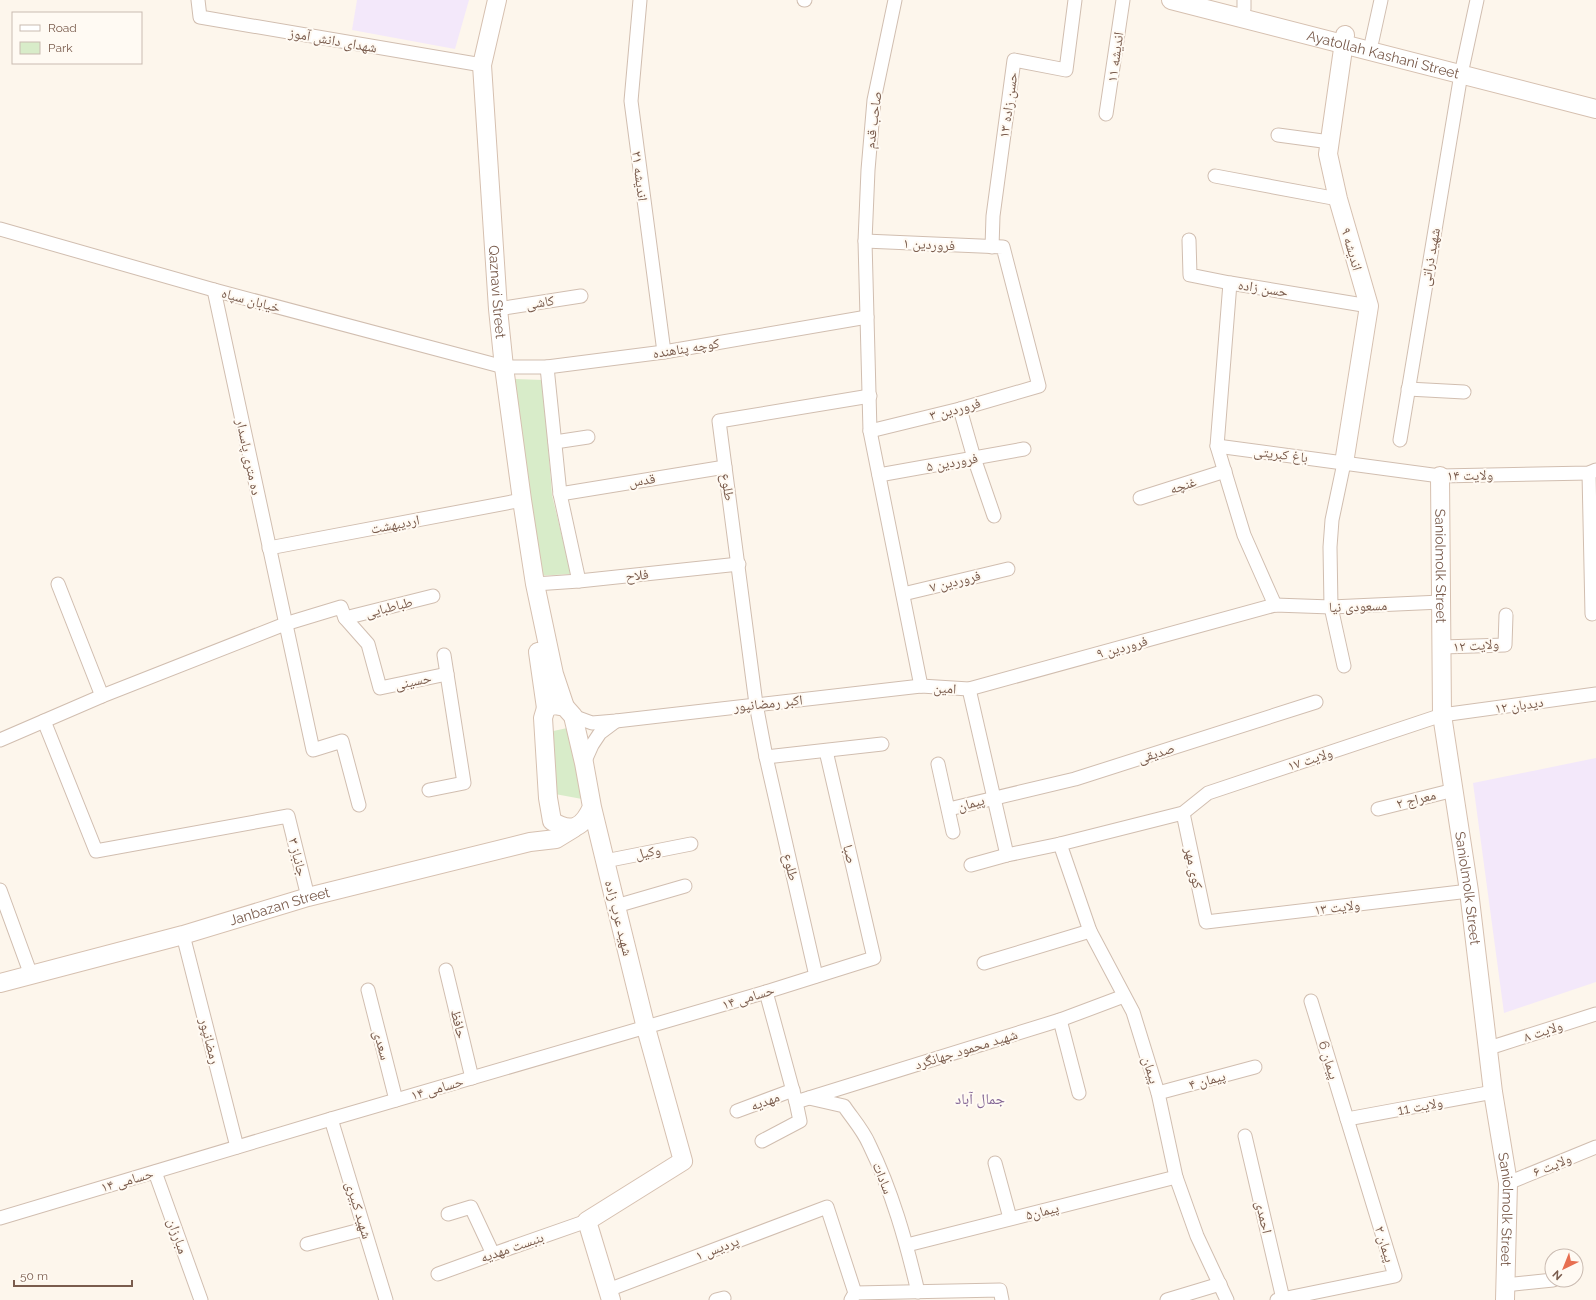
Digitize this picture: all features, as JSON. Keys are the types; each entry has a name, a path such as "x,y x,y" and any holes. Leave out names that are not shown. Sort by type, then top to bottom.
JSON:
{"street":[{"name":"شهدای دانش آموز","path":"198,0 200,17 482,65"},
{"name":"Qaznavi Street","path":"497,0 482,65 498,309 504,367 535,584"},
{"name":"اندیشه ۲۱","path":"640,0 631,102 664,352"},
{"name":"صاحب قدم","path":"895,0 874,100 868,170 865,241 870,431 921,686"},
{"name":"حسن زاده ۱۳","path":"992,247 993,216 1014,60 1066,70 1075,0"},
{"name":"اندیشه ۱۱","path":"1106,114 1123,0"},
{"name":"Ayatollah Kashani Street","path":"1171,0 1344,40 1462,70 1596,99"},
{"name":"Ayatollah Kashani Street","path":"1210,0 1244,4 1344,40 1372,41 1462,70 1596,109"},
{"path":"1372,41 1381,0"},
{"name":"شهید ذراتی","path":"1400,440 1462,70 1477,0"},
{"name":"اندیشه ۹","path":"1344,40 1328,154 1338,198 1369,306 1344,463"},
{"path":"1278,135 1330,142"},
{"path":"1216,176 1338,198"},
{"name":"خیابان سپاه","path":"0,229 214,290 504,367"},
{"name":"حسن زاده","path":"1189,240 1190,275 1369,306"},
{"name":"فروردین ۱","path":"865,241 992,247"},
{"name":"فروردین ۳","path":"870,431 960,409 1039,386 1003,247 992,247"},
{"path":"1230,283 1217,446 1244,535 1275,605"},
{"name":"ده متری پاسدار","path":"214,290 268,548 313,750 342,741 359,805"},
{"name":"کاشی","path":"498,309 581,296"},
{"name":"کوچه پناهنده","path":"504,367 547,367 664,352 867,317"},
{"path":"547,367 560,494 579,581"},
{"path":"1408,389 1464,392"},
{"name":"طلوع","path":"816,976 766,757 756,704 739,564 719,421 870,396"},
{"path":"960,409 974,458 994,516"},
{"path":"555,442 588,437"},
{"name":"باغ کبریتی","path":"1217,446 1344,463"},
{"name":"فروردین ۵","path":"879,475 1024,449"},
{"path":"1344,463 1332,520 1330,548 1331,607 1344,666"},
{"name":"ولایت ۱۴","path":"1344,463 1440,476 1592,472"},
{"name":"قدس","path":"560,494 725,467"},
{"name":"غنچه","path":"1140,498 1225,471"},
{"path":"1592,472 1592,614"},
{"name":"Saniolmolk Street","path":"1440,476 1442,715 1469,891 1489,1048 1493,1092 1508,1183 1505,1292"},
{"name":"اردیبهشت","path":"268,548 522,500"},
{"name":"فلاح","path":"535,584 579,581 739,564"},
{"name":"فروردین ۷","path":"903,594 1008,569"},
{"path":"58,584 102,696"},
{"path":"535,584 538,655 546,708 543,718 548,798 552,821 562,827 574,828"},
{"name":"شهید عرب زاده","path":"535,584 554,674 569,711 584,763 592,807 646,1028 683,1161 587,1221"},
{"name":"طباطبایی","path":"345,618 433,596"},
{"name":"مسعودی نیا","path":"1275,605 1331,607 1441,602"},
{"name":"فروردین ۹","path":"969,689 1275,605"},
{"path":"0,740 102,696 285,624 341,608 345,618"},
{"name":"ولایت ۱۲","path":"1442,647 1505,645 1506,615"},
{"name":"حسینی","path":"345,618 368,644 380,688 447,674"},
{"path":"429,790 464,783 444,655"},
{"name":"اکبر رمضانپور","path":"569,711 592,723 921,686"},
{"name":"امین","path":"921,686 969,689"},
{"path":"969,689 1007,855"},
{"name":"دیدبان ۱۲","path":"1442,715 1596,694"},
{"name":"صدیقی","path":"994,798 1075,779 1316,702"},
{"path":"546,708 554,705 569,711"},
{"name":"ولایت ۱۷","path":"1183,813 1208,793 1442,715"},
{"name":"جانباز ۳","path":"44,721 96,851 288,816 308,897"},
{"path":"584,763 592,745 600,733 616,721"},
{"path":"766,757 882,744"},
{"name":"صبا","path":"826,751 874,958"},
{"path":"938,764 954,832"},
{"name":"معراج ۲","path":"1378,809 1454,790"},
{"name":"پیمان","path":"949,809 994,798"},
{"path":"530,842 556,839 586,820 592,807"},
{"path":"971,865 1183,813"},
{"name":"کوی مهر","path":"1183,813 1206,922"},
{"name":"Janbazan Street","path":"0,983 183,935 308,897 530,842 552,821"},
{"name":"وکیل","path":"605,861 691,844"},
{"name":"پیمان","path":"1060,844 1090,931 1133,1012 1158,1093 1176,1177 1197,1236 1227,1300"},
{"path":"616,906 685,886"},
{"path":"0,890 31,975"},
{"name":"ولایت ۱۳","path":"1206,922 1469,891"},
{"path":"984,963 1090,931"},
{"name":"رمضانپور","path":"183,935 237,1147"},
{"name":"حسامی ۱۴","path":"0,1218 331,1119 646,1028 874,958"},
{"name":"حافظ","path":"446,970 472,1078"},
{"name":"سعدی","path":"368,990 396,1100"},
{"path":"762,1141 800,1121 798,1097 766,992"},
{"name":"شهید محمود جهانگرد","path":"798,1097 1060,1020 1124,996"},
{"name":"پیمان 6","path":"1311,1001 1347,1119"},
{"name":"ولایت ۸","path":"1489,1048 1596,1014"},
{"path":"1060,1020 1079,1093"},
{"name":"پیمان ۴","path":"1158,1093 1255,1066"},
{"name":"ولایت 11","path":"1347,1119 1493,1092"},
{"name":"مهدیه","path":"737,1111 798,1097"},
{"name":"سادات","path":"798,1097 844,1106 869,1142 888,1189 907,1245 918,1292"},
{"name":"شهید کبیری","path":"331,1119 386,1300"},
{"name":"پیمان ۲","path":"1280,1299 1395,1276 1347,1119"},
{"name":"احمدی","path":"1245,1136 1280,1299"},
{"name":"ولایت ۶","path":"1508,1183 1596,1147"},
{"path":"995,1163 1010,1218"},
{"name":"مبارزان","path":"155,1172 201,1300"},
{"name":"پیمان۵","path":"907,1245 1176,1177"},
{"name":"پردیس ۱","path":"609,1295 827,1206 853,1297"},
{"path":"448,1214 471,1207 493,1254"},
{"path":"587,1221 609,1295"},
{"name":"بنبست مهدیه","path":"438,1274 587,1221"},
{"path":"307,1244 364,1229"},
{"path":"1505,1292 1544,1282"},
{"path":"1167,1300 1220,1284"},
{"path":"853,1297 918,1292 1000,1290 1002,1300"}],"shaded area":[{"path":"357,0 469,0 455,49 352,30"},
{"path":"1596,758 1596,982 1504,1013 1473,783"}],"green space":[{"path":"515,379 543,380 552,495 571,574 536,576"},
{"path":"572,727 582,799 555,794 544,733"}],"district":[{"name":"جمال آباد","path":"980,1099"}]}
